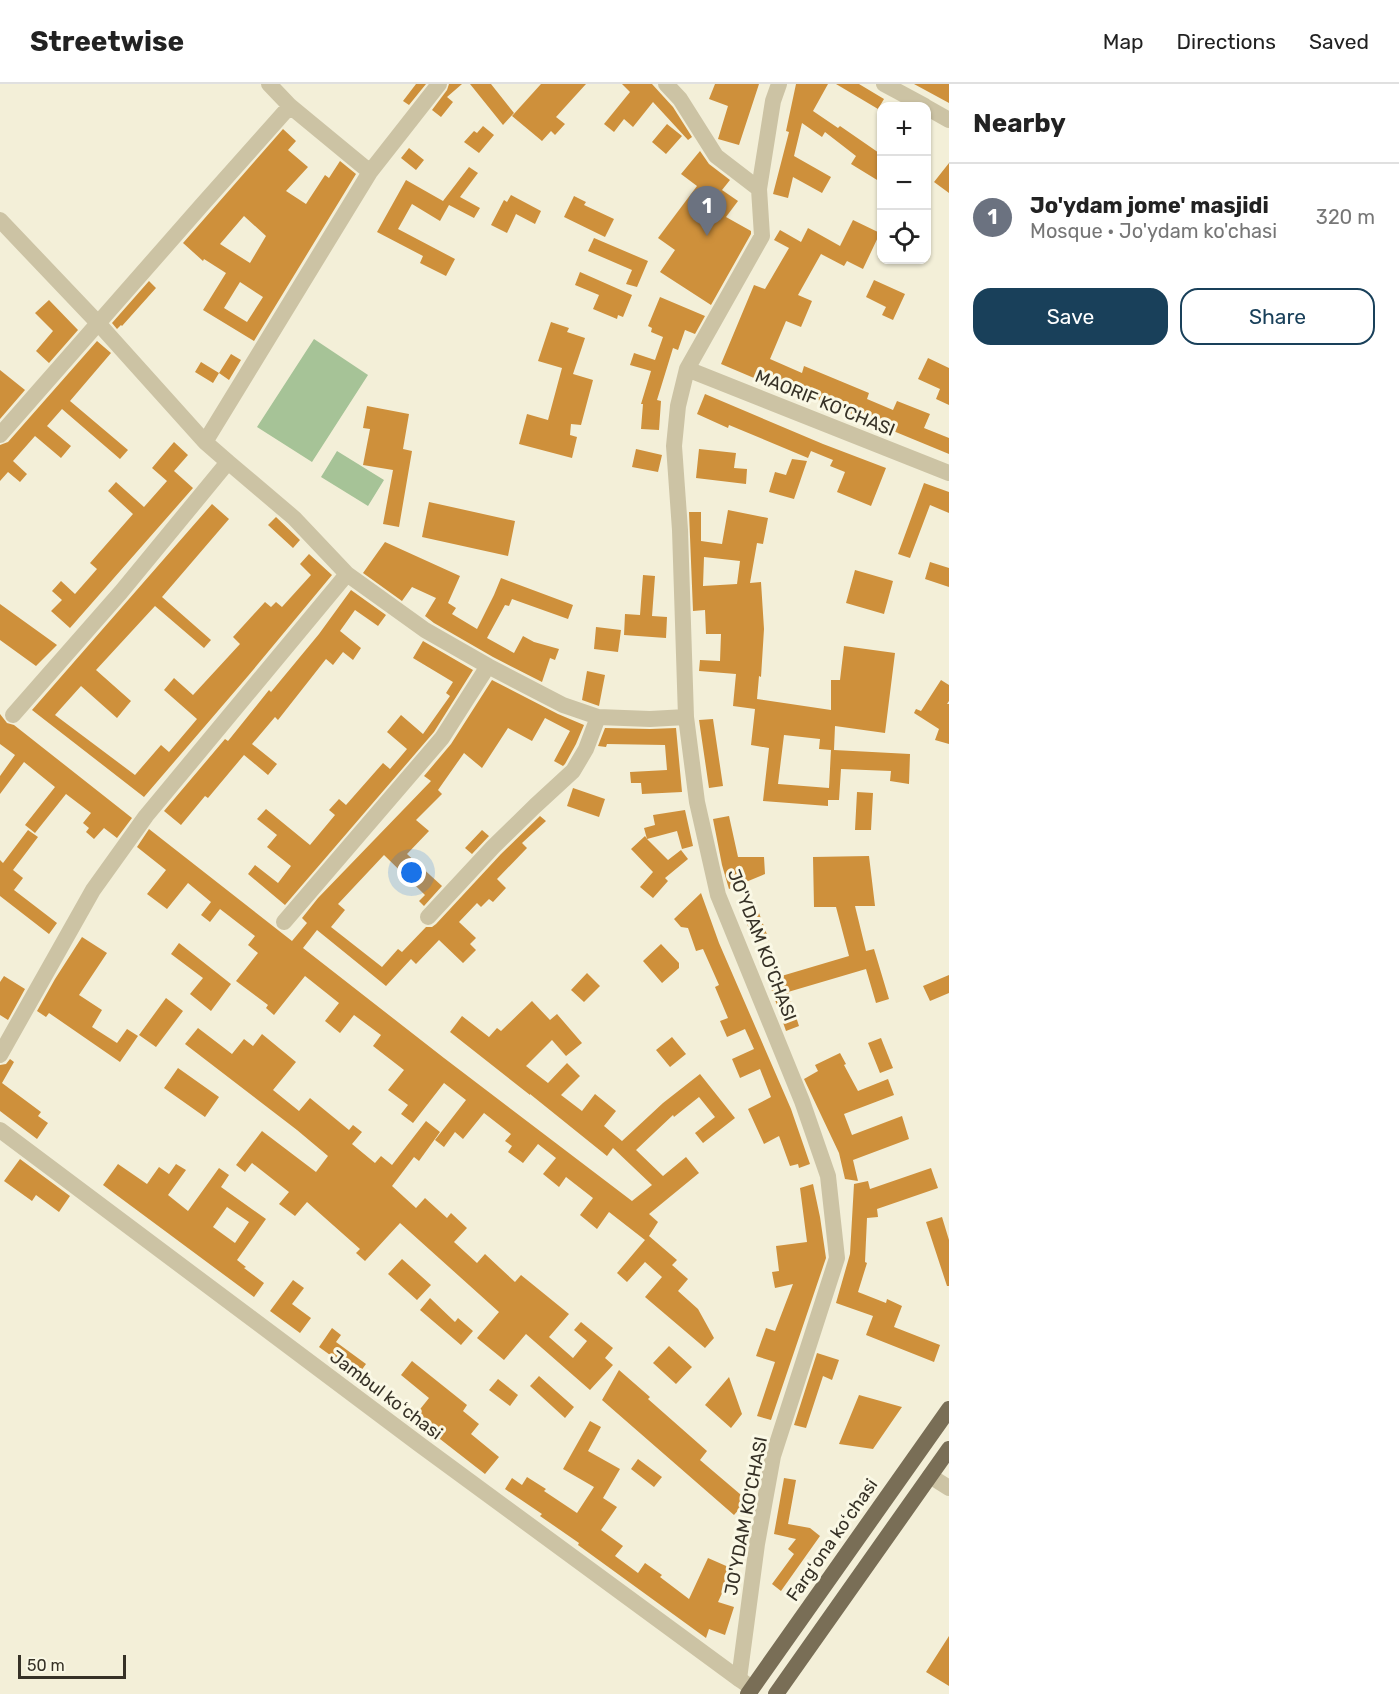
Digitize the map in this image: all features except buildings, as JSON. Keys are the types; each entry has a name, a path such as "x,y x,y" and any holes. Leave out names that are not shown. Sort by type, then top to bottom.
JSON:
{"main road":[{"name":"Fargʻona koʻchasi","path":"746,1687 949,1409"},
{"path":"776,1694 949,1449"}],"street":[{"path":"269,84 290,106 370,172"},
{"path":"205,442 370,172 439,84"},
{"path":"666,84 680,99 716,156 759,189"},
{"name":"JO'YDAM KO'CHASI","path":"746,1687 757,1544 773,1456 837,1258 828,1176 802,1101 718,895 697,802 686,717 680,530 674,446 678,406 687,369 762,236 759,189 773,101 779,84"},
{"path":"884,84 917,102"},
{"path":"0,435 290,106"},
{"path":"931,110 949,120"},
{"path":"0,220 98,323 205,442 294,518 347,574 425,630 563,705 598,717 650,719 686,717"},
{"name":"MAORIF KO'CHASI","path":"687,369 949,472"},
{"path":"13,715 121,592 228,462"},
{"path":"0,1054 93,890 139,825 347,574"},
{"path":"284,922 442,738 488,666"},
{"path":"428,917 493,847 573,771 586,749 598,717"},
{"name":"Jambul koʻchasi","path":"0,1130 746,1687"},
{"path":"930,1476 949,1488"}],"green space":[{"path":"314,339 368,375 312,462 257,427"},
{"path":"337,451 384,480 368,506 321,477"}],"place":[{"name":"Jo'ydam jome' masjidi","path":"707,236"}]}
